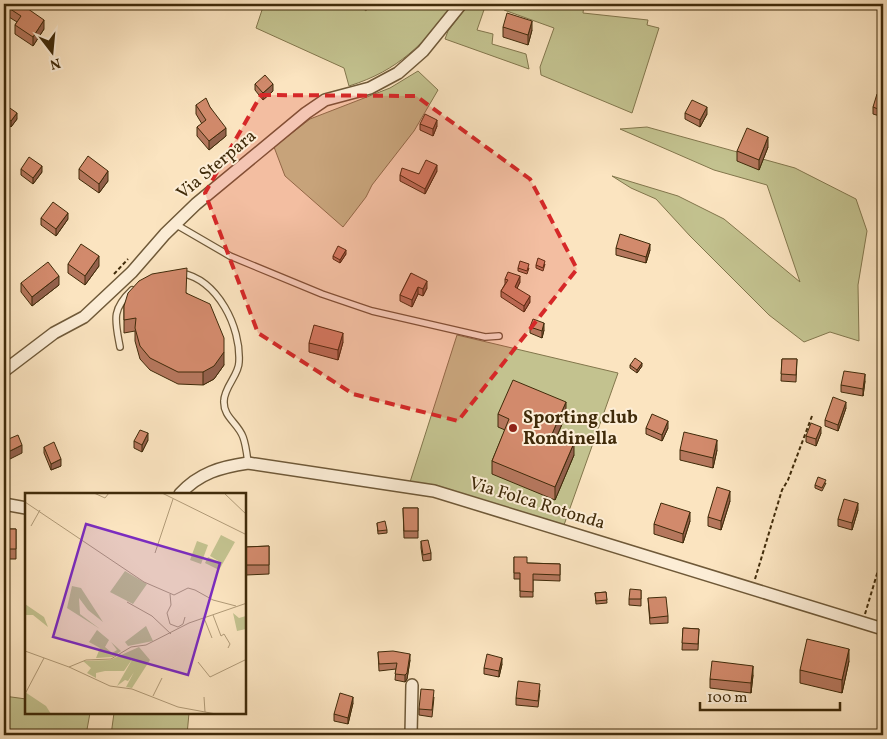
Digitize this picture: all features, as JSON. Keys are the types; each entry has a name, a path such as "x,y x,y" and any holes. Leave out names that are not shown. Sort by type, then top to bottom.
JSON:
{"street":[{"name":"Via Sterpara","path":"4,371 54,333 84,317 132,272 175,224 306,113 326,100 370,88 398,73 423,51 461,4"},
{"name":"Via Folca Rotonda","path":"181,493 206,472 224,466 248,463 434,491 883,630"},
{"path":"4,504 25,508"},
{"path":"412,685 412,735"}],"lane":[{"path":"175,224 230,256 322,294 372,311 484,337 499,336"},
{"path":"176,273 183,273 202,282 221,300 231,322 240,364 229,383 224,401 227,417 238,427 244,438 248,463"},
{"path":"120,347 116,323 118,306 139,284"}],"path":[{"path":"752,590 782,490 788,480 812,416"},
{"path":"862,623 883,554"}],"highlighted area":[{"path":"261,95 416,96 530,179 577,269 458,421 353,394 258,333 205,193"}],"shaded area":[{"path":"264,4 360,4 366,11 369,4 456,4 421,43 396,64 367,80 349,86 344,68 256,28"},
{"path":"469,4 486,4 477,30 493,34 492,44 526,54 529,69 445,39 448,31"},
{"path":"505,4 584,4 583,13 648,20 647,25 659,28 632,113 541,75 540,67 554,28 504,10"},
{"path":"418,71 438,90 414,131 372,185 366,197 343,227 285,176 274,147 310,119 390,88"},
{"path":"647,127 795,168 856,199 867,231 858,285 859,341 830,332 804,342 769,315 656,199 631,188 612,176 678,196 724,219 800,282 767,185 714,170 620,129"},
{"name":"Sporting club Rondinella","path":"457,335 618,373 564,525 457,493 410,482"},
{"path":"4,696 25,699 25,714 90,714 86,735 4,735"},
{"path":"114,714 189,714 187,735 111,735"}],"building":[{"path":"4,4 21,4 44,20 33,37 15,25 21,16"},
{"path":"507,13 532,21 528,35 503,27"},
{"path":"265,75 273,84 263,93 255,84"},
{"path":"877,94 883,96 883,111 873,107"},
{"path":"206,98 210,107 226,128 209,141 197,127 206,120 196,105"},
{"path":"692,100 707,107 700,120 685,113"},
{"path":"4,104 17,113 11,121 4,116"},
{"path":"425,114 437,120 433,129 420,124"},
{"path":"747,128 768,137 759,160 737,151"},
{"path":"88,156 108,171 99,184 79,169"},
{"path":"29,157 42,166 33,178 21,169"},
{"path":"426,160 437,165 425,189 400,175 402,168 419,174"},
{"path":"53,202 68,213 56,229 41,218"},
{"path":"620,234 650,244 646,257 616,248"},
{"path":"81,244 99,256 85,276 68,264"},
{"path":"338,246 346,250 340,260 333,256"},
{"path":"538,258 545,261 543,268 536,265"},
{"path":"520,261 529,264 527,271 518,268"},
{"path":"48,262 59,276 32,297 21,283"},
{"path":"187,268 186,293 210,304 224,338 224,352 214,366 203,372 178,372 150,358 140,346 135,328 136,318 124,320 124,306 128,293 139,281 152,274"},
{"path":"508,272 520,276 515,287 530,296 524,306 501,291 508,280 505,279"},
{"path":"411,273 427,281 423,289 418,287 412,300 400,295"},
{"path":"533,319 544,323 542,331 530,327"},
{"path":"314,325 343,333 338,350 309,343"},
{"path":"635,358 642,363 637,370 630,365"},
{"path":"782,359 797,359 796,375 781,374"},
{"path":"844,371 865,374 863,389 841,385"},
{"path":"513,380 566,402 552,434 574,443 555,487 492,461 509,419 498,414"},
{"path":"833,397 846,402 838,425 825,420"},
{"path":"652,414 668,421 662,435 646,428"},
{"path":"811,423 821,427 816,439 806,436"},
{"path":"140,430 148,433 142,445 134,441"},
{"path":"684,432 717,440 713,458 680,450"},
{"path":"18,435 22,445 4,454 4,441"},
{"path":"54,442 61,459 51,464 44,447"},
{"path":"818,477 826,480 822,488 815,485"},
{"path":"717,487 730,491 721,521 708,517"},
{"path":"844,499 858,503 852,523 838,519"},
{"path":"661,503 690,512 683,534 654,524"},
{"path":"403,508 418,508 418,531 404,531"},
{"path":"385,521 387,530 378,531 377,523"},
{"path":"4,529 16,529 16,549 4,549"},
{"path":"428,540 431,553 423,555 421,541"},
{"path":"269,546 269,565 246,565 246,547"},
{"path":"514,557 527,557 527,563 560,564 560,575 533,574 533,592 520,591 520,573 514,573"},
{"path":"4,574 7,575 5,585 4,585"},
{"path":"630,589 641,590 641,599 629,599"},
{"path":"606,592 607,600 596,601 595,593"},
{"path":"666,597 668,616 650,618 648,598"},
{"path":"683,628 699,629 698,644 682,643"},
{"path":"807,639 849,649 842,680 800,670"},
{"path":"393,651 410,654 405,675 395,674 397,663 379,664 378,652"},
{"path":"487,654 502,658 499,671 484,668"},
{"path":"712,661 753,666 751,683 710,679"},
{"path":"518,681 540,684 538,701 516,698"},
{"path":"421,689 434,690 432,710 419,709"},
{"path":"340,693 353,697 348,718 334,714"},
{"path":"428,730 449,731 449,735 427,735"}],"place":[{"name":"Sporting club Rondinella","path":"513,428"}]}
